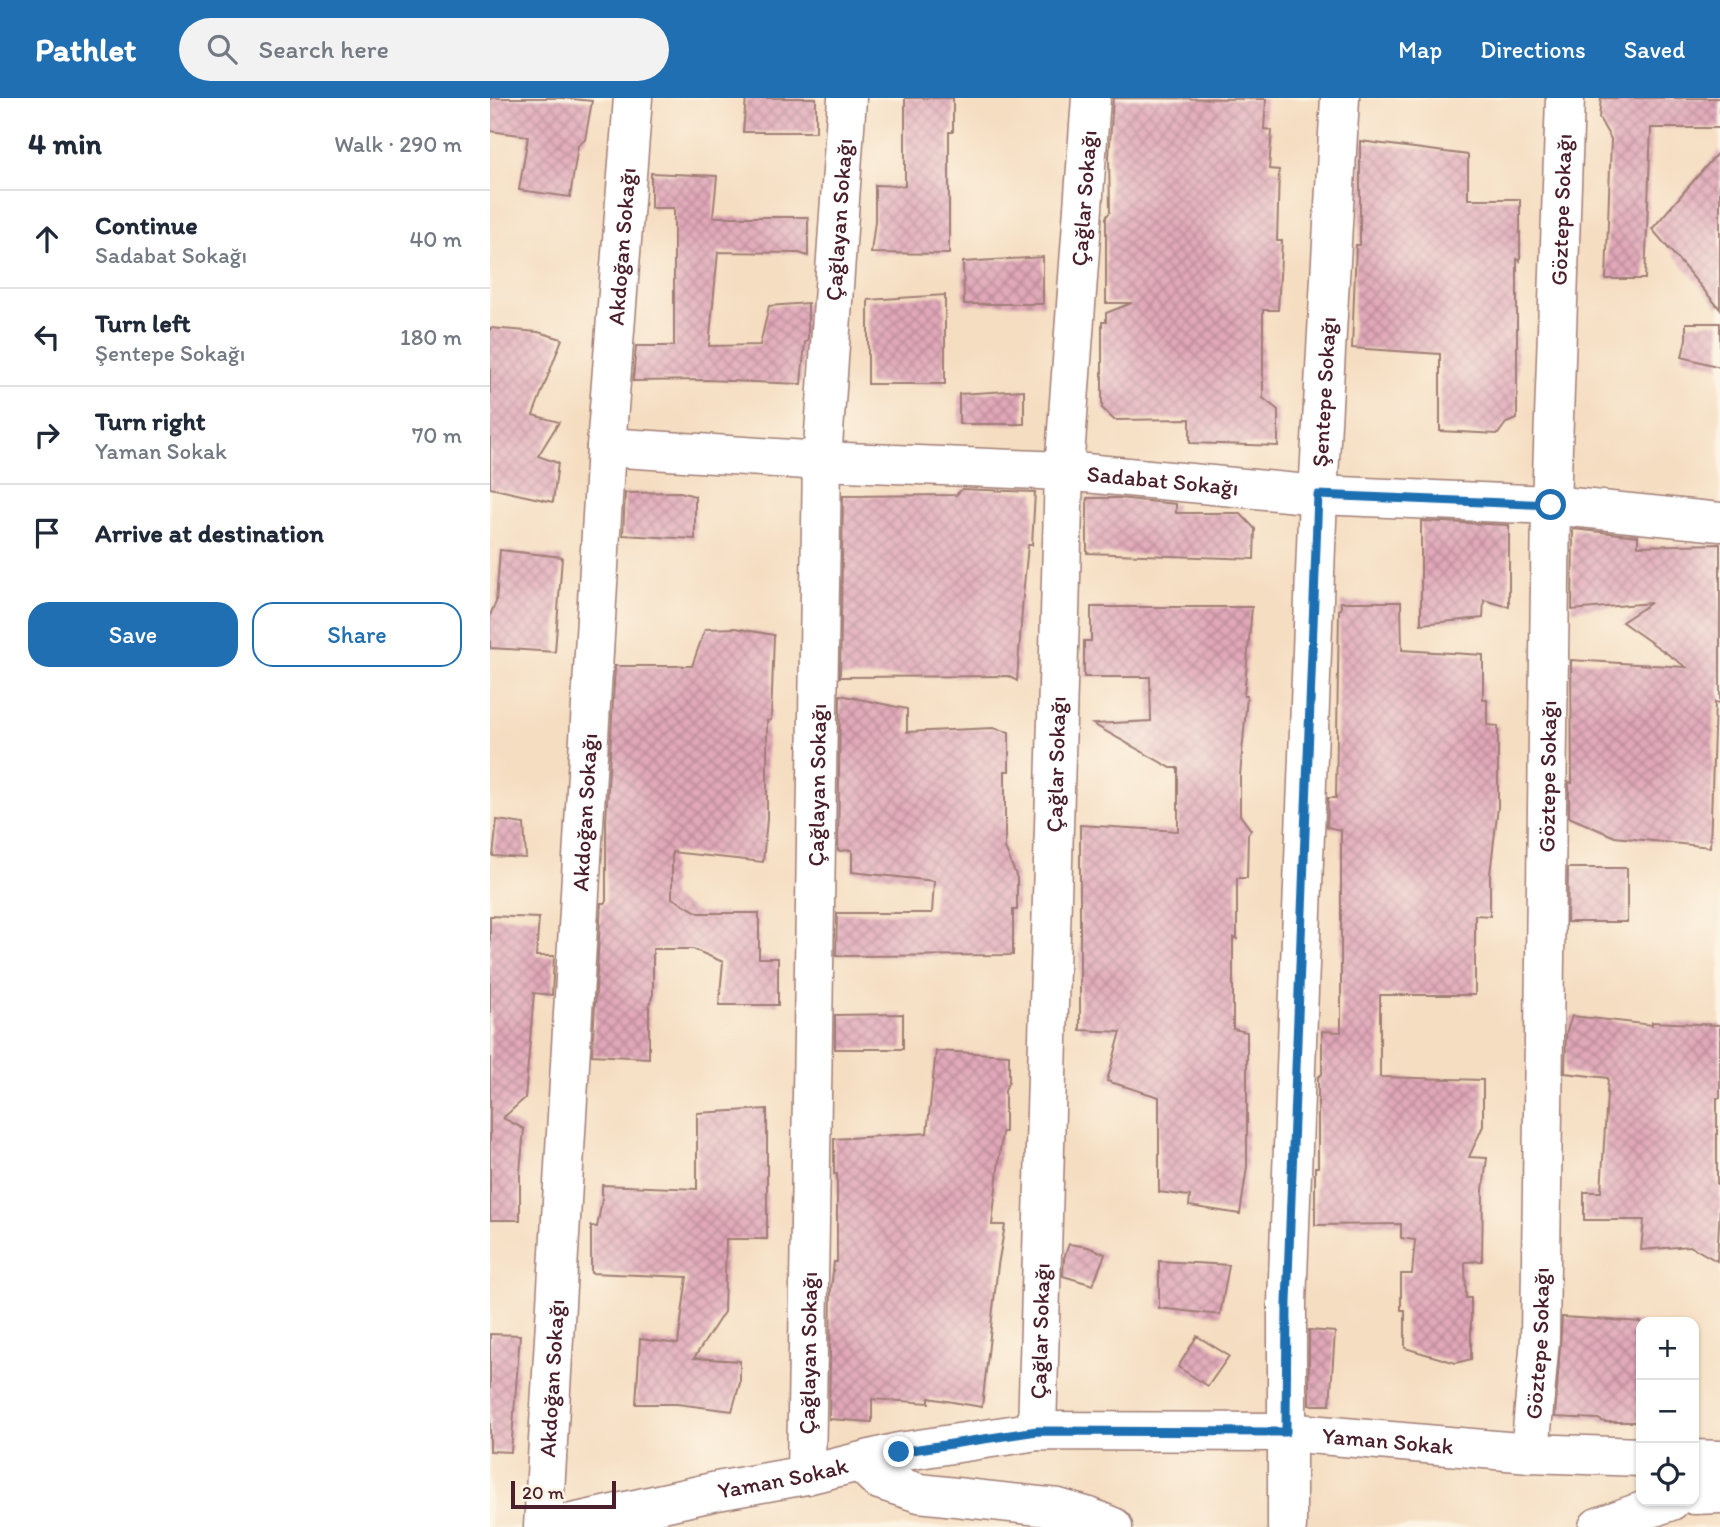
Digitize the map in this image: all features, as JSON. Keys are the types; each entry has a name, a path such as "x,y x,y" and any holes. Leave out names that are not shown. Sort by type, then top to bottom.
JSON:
{"street":[{"name":"Akdoğan Sokağı","path":"542,1527 607,447 633,98"},
{"name":"Çağlayan Sokağı","path":"806,1475 822,461 847,98"},
{"name":"Çağlar Sokağı","path":"1037,1431 1064,471 1090,98"},
{"name":"Şentepe Sokağı","path":"1287,1527 1287,1303 1318,495 1339,98"},
{"name":"Göztepe Sokağı","path":"1530,1452 1540,1339 1551,505 1565,98"},
{"name":"Sadabat Sokağı","path":"607,447 822,461 1064,471 1318,495 1551,505 1720,522"},
{"name":"Yaman Sokak","path":"554,1527 718,1491 806,1475 899,1452 1037,1431 1286,1432 1530,1452 1636,1457"},
{"path":"1699,1459 1720,1460"},
{"path":"860,1462 879,1480 919,1493 1058,1508 1113,1527"},
{"path":"1699,1495 1720,1494"},
{"path":"1598,1527 1657,1506"}],"building":[{"path":"490,98 562,98 592,101 585,140 578,145 570,197 519,190 528,136 490,131"},
{"path":"746,98 816,98 816,132 743,132"},
{"path":"905,98 953,98 953,132 949,132 949,254 871,253 875,221 875,185 905,186"},
{"path":"1113,98 1266,99 1264,129 1272,130 1269,169 1279,170 1277,241 1282,241 1278,310 1263,310 1263,398 1278,410 1278,446 1190,443 1190,419 1114,420 1102,408 1102,322 1106,322 1106,313 1132,303 1106,303 1106,217 1110,212 1109,157"},
{"path":"1601,98 1720,98 1720,128 1651,128 1645,279 1606,279 1611,139 1599,118"},
{"path":"1360,141 1468,155 1468,199 1520,199 1520,261 1517,259 1517,419 1506,423 1498,434 1440,431 1440,354 1352,348 1356,245 1360,245"},
{"path":"1720,150 1720,309 1652,229"},
{"path":"651,173 717,176 713,217 808,217 808,256 799,253 718,252 709,346 760,345 769,306 808,303 808,341 805,342 801,384 707,380 633,381 636,346 674,346 674,208 651,208"},
{"path":"1043,257 1043,304 964,304 963,262"},
{"path":"945,295 945,384 868,384 868,300"},
{"path":"1686,323 1720,323 1720,367 1682,357"},
{"path":"490,328 538,332 562,339 533,415 559,422 538,456 558,463 553,502 490,488"},
{"path":"1024,390 1024,424 959,424 959,394"},
{"path":"962,489 1035,492 1017,681 1009,676 840,677 843,496 956,495"},
{"path":"680,492 695,496 695,539 623,535 625,493"},
{"path":"1087,498 1176,504 1176,513 1240,513 1255,529 1254,559 1087,553"},
{"path":"1421,521 1509,525 1509,607 1484,600 1483,618 1421,624"},
{"path":"1573,529 1638,536 1638,546 1720,544 1720,703 1715,702 1710,847 1615,837 1569,817 1569,782 1572,783 1571,660 1686,667 1622,622 1651,603 1572,610"},
{"path":"500,550 562,557 555,652 490,648 490,615 496,602"},
{"path":"1341,602 1401,602 1402,650 1483,655 1483,699 1487,699 1487,725 1498,726 1498,807 1490,874 1490,916 1475,915 1475,995 1380,995 1380,1077 1483,1080 1483,1126 1469,1157 1487,1158 1483,1190 1482,1261 1465,1262 1466,1298 1471,1298 1471,1359 1456,1363 1405,1348 1401,1274 1412,1274 1415,1240 1401,1238 1401,1224 1315,1225 1318,1077 1322,1074 1322,1031 1341,1032 1341,830 1327,827 1328,798 1336,798"},
{"path":"1091,607 1252,607 1240,776 1240,815 1251,830 1248,834 1247,878 1237,878 1237,939 1233,937 1233,1029 1247,1032 1247,1167 1240,1214 1189,1206 1190,1196 1159,1192 1159,1097 1107,1081 1121,1032 1080,1030 1080,825 1178,831 1178,768 1171,768 1093,724 1151,721 1150,677 1084,677 1084,641 1091,641"},
{"path":"735,628 774,635 771,720 767,721 767,819 763,862 672,852 672,898 699,913 759,913 759,958 778,958 778,1005 719,1005 723,962 693,949 653,949 649,1058 592,1055 601,903 606,903 606,822 615,666 692,666 705,629"},
{"path":"840,695 907,709 907,732 993,728 1009,732 1009,771 1005,771 1005,848 1017,878 1017,910 1013,910 1013,955 836,956 837,913 932,913 934,881 852,872 852,850 838,851"},
{"path":"497,820 524,824 526,858 493,856"},
{"path":"1568,868 1627,868 1627,922 1567,922"},
{"path":"490,916 539,918 536,956 554,956 552,995 534,993 525,1098 503,1118 524,1129 520,1172 520,1220 490,1220"},
{"path":"903,1014 903,1049 835,1049 835,1015"},
{"path":"1572,1016 1652,1025 1652,1022 1720,1025 1717,1184 1720,1184 1720,1207 1717,1261 1690,1246 1641,1250 1644,1220 1584,1220 1584,1192 1601,1192 1608,1078 1565,1073 1566,1034"},
{"path":"936,1051 1009,1055 1009,1081 1005,1090 1005,1132 1002,1132 992,1225 1005,1225 982,1407 929,1398 929,1403 872,1399 872,1422 829,1419 831,1289 834,1262 837,1262 837,1174 834,1174 834,1139 927,1133"},
{"path":"767,1109 767,1239 726,1239 724,1312 694,1358 740,1361 740,1383 732,1411 677,1404 636,1404 640,1339 678,1344 687,1277 591,1273 591,1226 597,1227 602,1185 697,1189 697,1113"},
{"path":"1069,1244 1088,1247 1105,1254 1093,1285 1063,1276 1064,1258"},
{"path":"1159,1261 1229,1265 1220,1315 1159,1308"},
{"path":"1562,1317 1636,1322 1636,1422 1555,1417"},
{"path":"1309,1330 1335,1332 1330,1405 1309,1405"},
{"path":"490,1334 520,1335 511,1452 490,1451"},
{"path":"1197,1336 1229,1356 1208,1386 1178,1367"}],"route":[{"path":"899,1452 1037,1431 1286,1432 1287,1303 1318,495 1551,505"}]}
